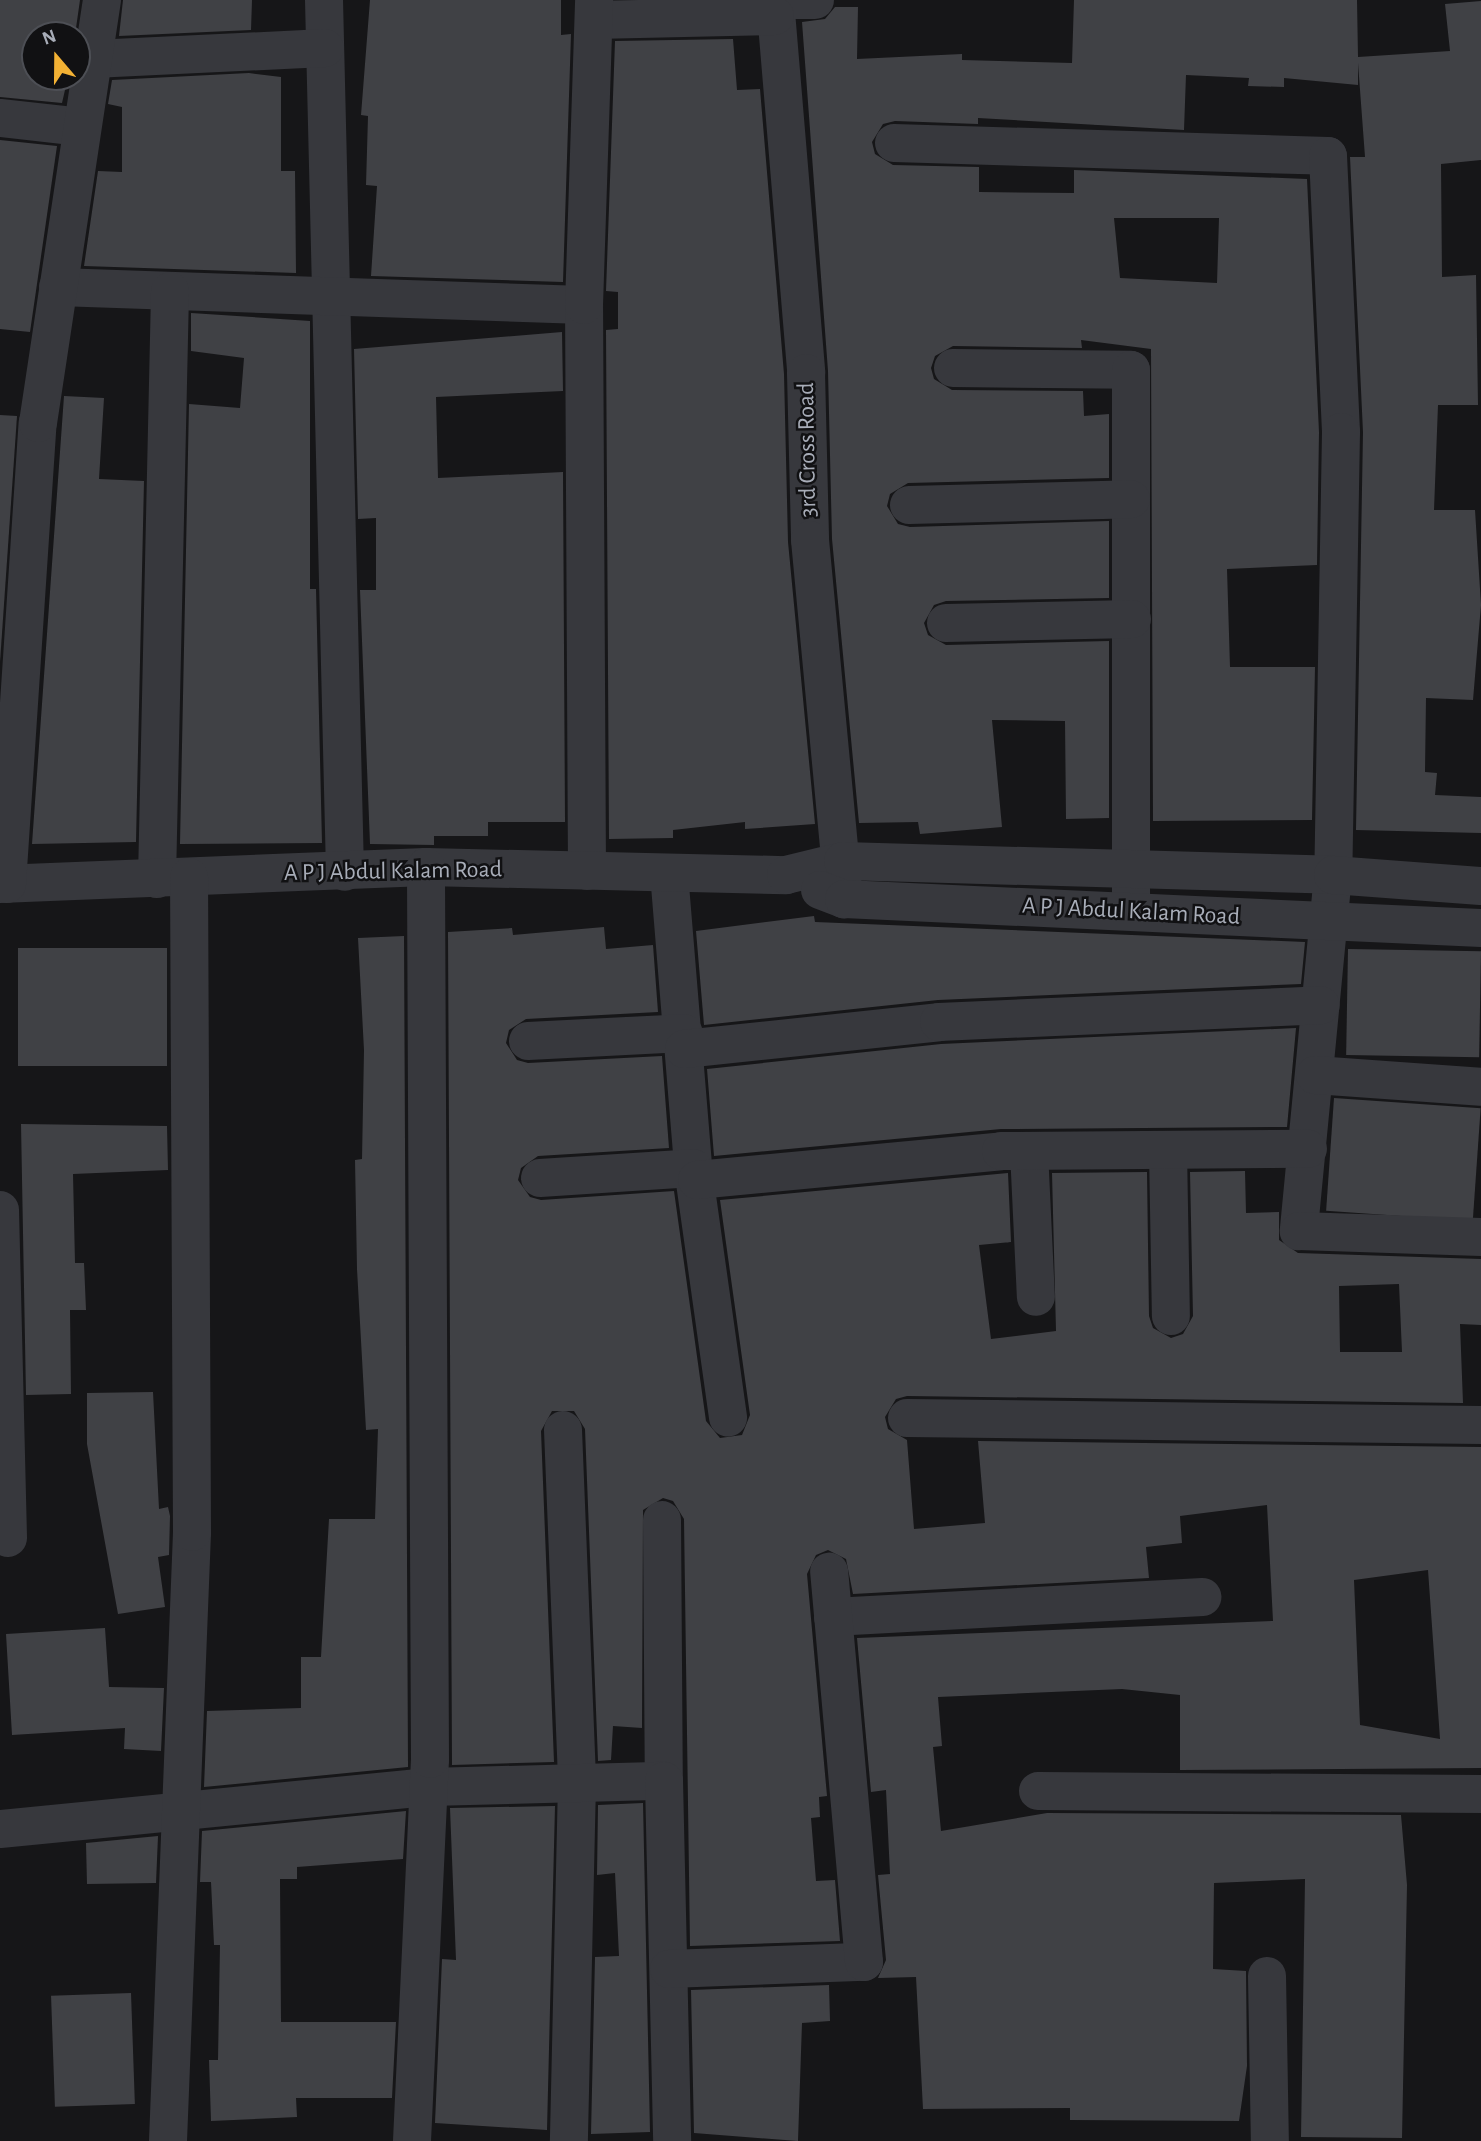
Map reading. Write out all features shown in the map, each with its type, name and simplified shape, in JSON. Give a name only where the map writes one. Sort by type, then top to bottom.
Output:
[{"type":"street","points":[[3,884],[38,423],[102,0]]},
{"type":"street","points":[[324,0],[345,872]]},
{"type":"street","points":[[587,871],[584,305],[594,10],[775,5],[815,0]]},
{"type":"street","name":"3rd Cross Road","points":[[775,5],[789,118],[810,540],[843,861],[844,899]]},
{"type":"street","points":[[93,59],[325,48]]},
{"type":"street","points":[[0,117],[82,127]]},
{"type":"street","points":[[894,143],[1328,156],[1341,432],[1333,875],[1299,1231],[1481,1237]]},
{"type":"street","points":[[58,287],[584,305]]},
{"type":"street","points":[[168,2141],[178,1814],[192,1532],[173,878],[170,291]]},
{"type":"street","points":[[953,368],[1131,370],[1135,870],[1131,911]]},
{"type":"street","points":[[909,505],[1132,499]]},
{"type":"street","points":[[946,623],[1132,619]]},
{"type":"street","name":"A P J Abdul Kalam Road","points":[[3,884],[426,867],[786,875],[843,861],[1333,875],[1481,886]]},
{"type":"street","points":[[412,2141],[429,1787],[426,867]]},
{"type":"street","points":[[669,873],[695,1174],[728,1418]]},
{"type":"street","name":"A P J Abdul Kalam Road","points":[[786,875],[844,899],[1481,928]]},
{"type":"street","points":[[528,1041],[684,1041],[939,1022],[1321,1005]]},
{"type":"street","points":[[1315,1076],[1481,1087]]},
{"type":"street","points":[[540,1178],[695,1174],[1029,1151],[1308,1149]]},
{"type":"street","points":[[1168,1150],[1171,1316]]},
{"type":"street","points":[[1029,1151],[1036,1297]]},
{"type":"street","points":[[0,1210],[8,1538]]},
{"type":"street","points":[[907,1418],[1481,1425]]},
{"type":"street","points":[[563,1430],[577,1783],[569,2141]]},
{"type":"street","points":[[662,1520],[671,2141]]},
{"type":"street","points":[[669,1969],[864,1962],[829,1572]]},
{"type":"street","points":[[833,1618],[1202,1597]]},
{"type":"street","points":[[0,1829],[178,1814],[429,1787],[664,1781]]},
{"type":"street","points":[[1038,1791],[1481,1794]]},
{"type":"street","points":[[1266,1976],[1270,2141]]},
{"type":"building","points":[[0,0],[80,0],[77,21],[21,21],[21,91],[65,91],[62,103],[0,97]]},
{"type":"building","points":[[123,0],[252,0],[251,30],[119,36]]},
{"type":"building","points":[[370,0],[561,0],[561,35],[571,34],[563,282],[371,276],[377,186],[366,185],[368,116],[361,115]]},
{"type":"building","points":[[1074,0],[1357,0],[1358,57],[1450,51],[1445,4],[1481,1],[1481,160],[1441,164],[1442,277],[1476,275],[1478,405],[1438,405],[1434,510],[1475,510],[1481,605],[1473,700],[1426,698],[1425,772],[1437,773],[1435,795],[1481,797],[1481,833],[1356,830],[1363,432],[1350,157],[1365,157],[1358,63],[1358,85],[1284,78],[1284,87],[1248,86],[1249,78],[1186,75],[1184,130],[978,118],[978,124],[895,121],[883,124],[872,142],[875,154],[893,165],[979,167],[979,192],[1074,193],[1074,170],[1307,179],[1319,432],[1317,565],[1227,569],[1230,667],[1315,667],[1312,820],[1153,821],[1151,349],[1081,340],[1082,348],[953,346],[935,356],[931,368],[934,379],[952,390],[1083,391],[1084,416],[1109,414],[1109,478],[908,483],[890,494],[887,506],[898,524],[910,527],[1109,521],[1109,598],[946,601],[934,605],[924,623],[928,635],[946,645],[1109,641],[1109,818],[1066,819],[1065,721],[992,720],[1002,827],[920,834],[918,822],[859,823],[832,539],[828,371],[802,22],[825,19],[835,7],[858,7],[857,59],[962,54],[962,60],[1072,63]],"holes":[[[1114,218],[1219,218],[1217,283],[1120,278]]]},
{"type":"building","points":[[733,39],[737,90],[760,89],[784,374],[788,542],[815,824],[745,829],[745,822],[673,830],[673,838],[609,839],[606,330],[618,329],[618,292],[606,291],[615,41]]},
{"type":"building","points":[[249,73],[281,77],[281,171],[295,171],[296,273],[84,266],[98,171],[122,172],[122,107],[108,104],[112,80]]},
{"type":"building","points":[[0,140],[57,146],[30,332],[0,329]]},
{"type":"building","points":[[191,313],[310,321],[310,589],[316,589],[322,843],[180,844],[189,404],[240,408],[244,358],[191,351]]},
{"type":"building","points":[[562,332],[563,391],[436,397],[438,478],[563,472],[565,822],[488,822],[488,836],[434,836],[434,845],[370,844],[360,590],[376,590],[376,518],[358,519],[354,349]]},
{"type":"building","points":[[64,396],[104,398],[99,479],[144,481],[136,842],[32,844]]},
{"type":"building","points":[[0,415],[17,416],[0,662]]},
{"type":"building","points":[[814,916],[815,922],[1305,942],[1301,984],[938,1000],[704,1025],[696,931]]},
{"type":"building","points":[[604,927],[606,949],[653,945],[658,1012],[526,1019],[509,1030],[506,1043],[517,1060],[528,1063],[662,1056],[669,1148],[538,1156],[521,1168],[518,1180],[530,1197],[541,1200],[674,1191],[706,1421],[720,1438],[742,1435],[750,1415],[720,1200],[1008,1173],[1011,1242],[979,1245],[991,1339],[1056,1331],[1052,1173],[1147,1172],[1149,1316],[1153,1328],[1171,1338],[1183,1334],[1193,1316],[1190,1172],[1245,1171],[1246,1213],[1279,1212],[1279,1240],[1298,1253],[1481,1259],[1481,1325],[1460,1324],[1463,1403],[907,1396],[896,1399],[885,1417],[888,1429],[907,1440],[914,1529],[985,1523],[978,1441],[1481,1447],[1481,1768],[1180,1770],[1180,1695],[1122,1689],[938,1697],[942,1746],[933,1747],[941,1831],[1047,1813],[1401,1815],[1407,1885],[1402,2138],[1301,2137],[1305,1879],[1214,1883],[1213,1969],[1246,1971],[1247,2066],[1239,2121],[1070,2120],[1070,2108],[923,2109],[916,1977],[878,1978],[886,1960],[878,1875],[890,1874],[886,1790],[871,1792],[857,1638],[1273,1621],[1267,1505],[1180,1516],[1182,1543],[1146,1547],[1149,1578],[853,1594],[846,1559],[828,1550],[816,1555],[807,1574],[827,1796],[819,1797],[820,1817],[811,1818],[816,1881],[835,1880],[840,1941],[690,1946],[684,1519],[673,1501],[663,1498],[643,1510],[642,1728],[613,1726],[611,1760],[598,1761],[585,1429],[574,1411],[552,1411],[541,1431],[554,1762],[452,1765],[448,932],[512,928],[513,935]],"holes":[[[1399,1284],[1402,1352],[1340,1352],[1339,1286]],[[1428,1570],[1440,1739],[1360,1725],[1354,1580]]]},
{"type":"building","points":[[404,936],[408,1767],[204,1787],[207,1711],[301,1708],[301,1657],[321,1657],[329,1519],[375,1519],[378,1429],[366,1430],[357,1269],[355,1160],[362,1159],[364,1050],[358,938]]},
{"type":"building","points":[[18,948],[167,948],[167,1066],[18,1066]]},
{"type":"building","points":[[1348,949],[1481,951],[1479,1057],[1346,1055]]},
{"type":"building","points":[[1296,1028],[1287,1127],[1001,1129],[714,1156],[707,1069],[941,1044]]},
{"type":"building","points":[[1334,1098],[1481,1108],[1473,1221],[1326,1211]]},
{"type":"building","points":[[21,1124],[167,1126],[168,1170],[73,1174],[75,1263],[84,1263],[86,1310],[70,1310],[71,1394],[26,1395]]},
{"type":"building","points":[[153,1392],[159,1509],[168,1507],[170,1516],[169,1555],[158,1557],[165,1607],[118,1614],[87,1444],[87,1393]]},
{"type":"building","points":[[105,1628],[109,1687],[164,1688],[161,1751],[124,1749],[125,1728],[12,1735],[6,1634]]},
{"type":"building","points":[[643,1803],[650,2132],[591,2134],[595,1957],[619,1956],[615,1873],[597,1875],[598,1805]]},
{"type":"building","points":[[555,1806],[547,2130],[435,2123],[442,1959],[456,1960],[450,1808]]},
{"type":"building","points":[[406,1811],[403,1859],[297,1867],[297,1879],[280,1879],[281,2022],[396,2022],[392,2098],[296,2098],[297,2117],[211,2121],[209,2060],[218,2060],[220,1945],[214,1945],[211,1882],[200,1882],[202,1831]]},
{"type":"building","points":[[158,1836],[156,1883],[87,1884],[86,1843]]},
{"type":"building","points":[[829,1985],[830,2021],[802,2023],[798,2141],[694,2133],[691,1990]]},
{"type":"building","points":[[131,1993],[135,2104],[55,2107],[51,1996]]}]
